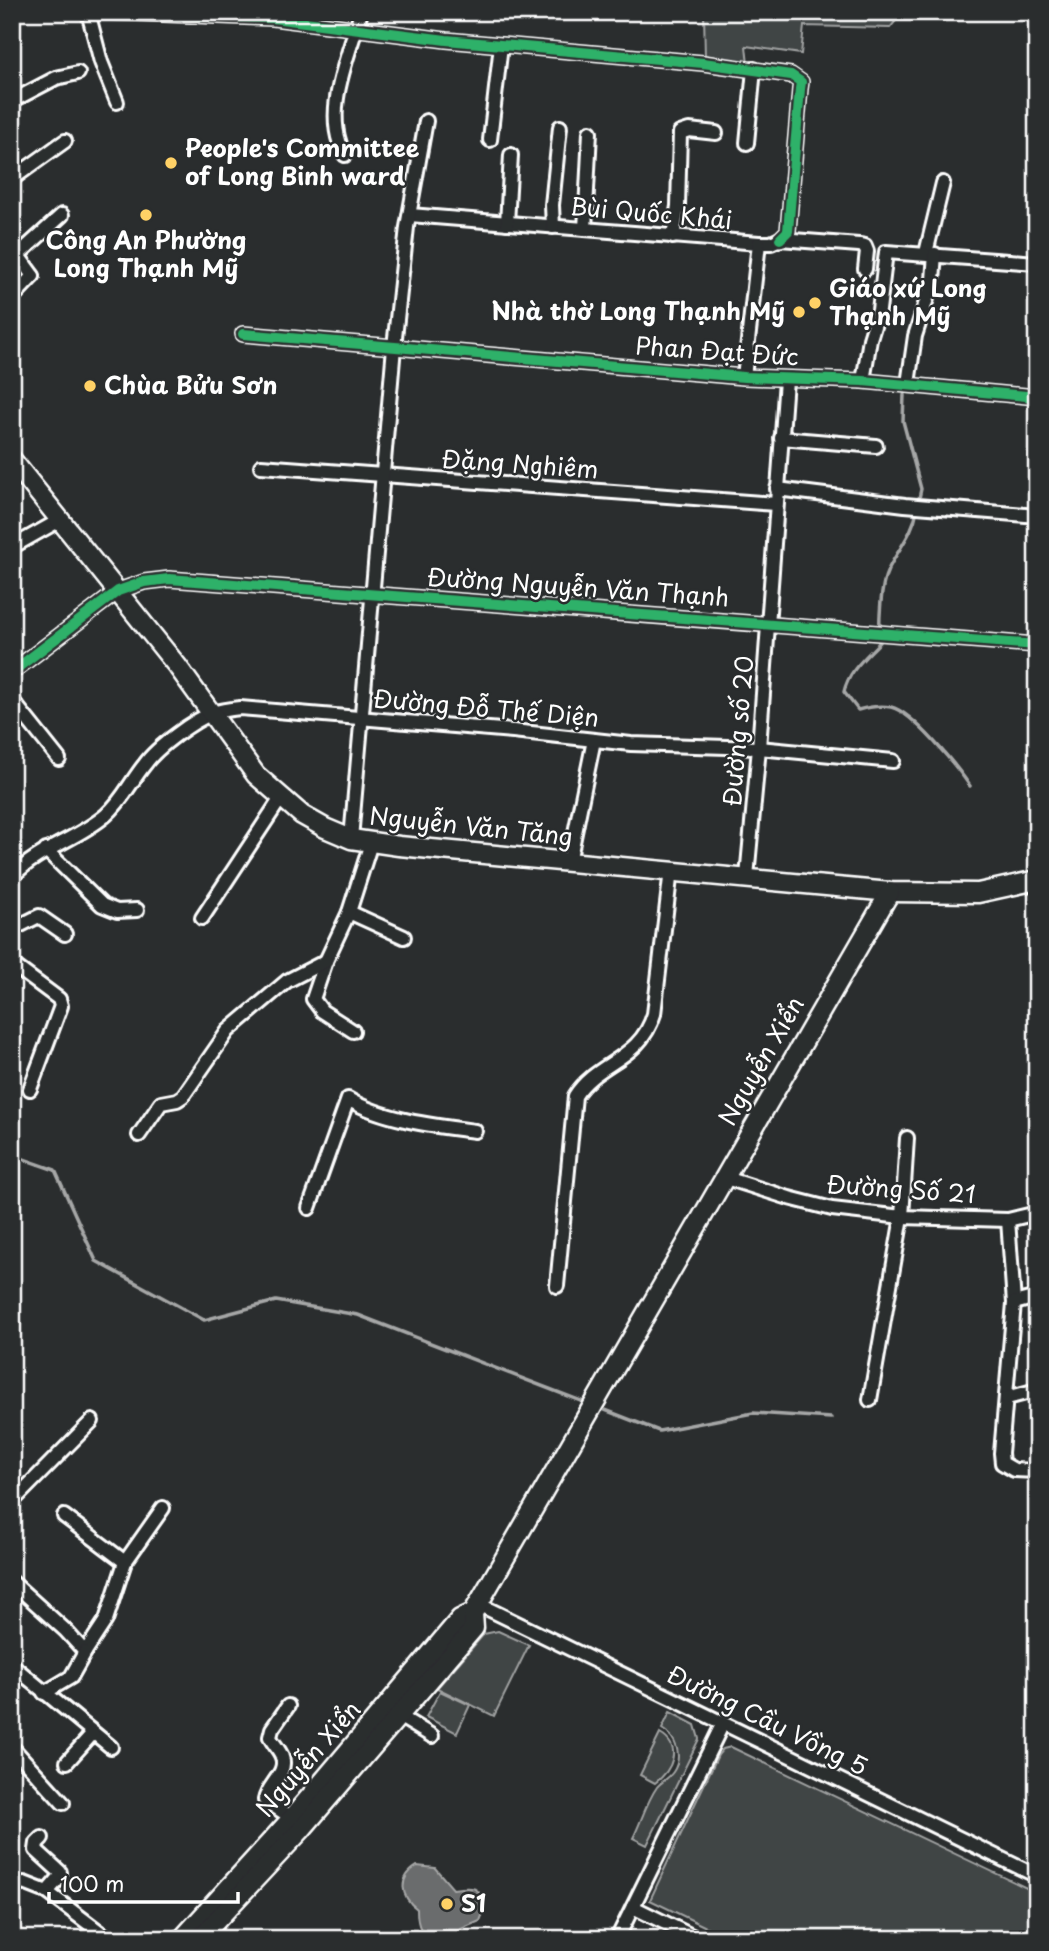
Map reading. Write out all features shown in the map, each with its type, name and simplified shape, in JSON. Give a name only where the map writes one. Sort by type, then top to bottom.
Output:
[{"type":"main road","name":"Nguyễn Văn Tăng","points":[[12,460],[178,667],[256,775],[302,815],[351,839],[371,843],[890,892]]},
{"type":"main road","points":[[890,892],[978,893],[1037,880]]},
{"type":"main road","name":"Nguyễn Xiển","points":[[200,1939],[301,1830],[474,1628],[476,1609],[606,1386],[723,1177],[890,892]]},
{"type":"main road","name":"Nguyễn Xiển","points":[[182,1939],[292,1818],[460,1619],[476,1609]]},
{"type":"street","points":[[88,12],[117,102]]},
{"type":"street","points":[[110,12],[273,18],[791,75],[801,82],[788,231],[780,239]]},
{"type":"street","points":[[345,155],[335,131],[336,101],[361,12]]},
{"type":"street","points":[[490,140],[501,45]]},
{"type":"street","points":[[747,142],[754,69]]},
{"type":"street","points":[[12,101],[56,78],[78,73]]},
{"type":"street","points":[[351,839],[394,347],[410,215],[426,121]]},
{"type":"street","points":[[553,227],[552,205],[560,127]]},
{"type":"street","points":[[673,237],[678,206],[680,133],[689,130],[716,133]]},
{"type":"street","points":[[585,229],[590,132]]},
{"type":"street","points":[[12,179],[65,141]]},
{"type":"street","points":[[507,223],[511,155]]},
{"type":"street","points":[[909,384],[915,335],[933,280],[930,253],[943,183]]},
{"type":"street","points":[[33,276],[15,251],[62,215]]},
{"type":"street","name":"Bùi Quốc Khái","points":[[410,215],[758,243],[771,243],[780,239],[865,246],[865,269]]},
{"type":"street","points":[[744,377],[758,243]]},
{"type":"street","points":[[863,381],[870,339],[879,310],[886,252],[1037,262]]},
{"type":"street","points":[[12,285],[33,276]]},
{"type":"street","points":[[12,298],[33,276]]},
{"type":"street","name":"Phan Đạt Đức","points":[[243,334],[744,377],[909,384],[1037,397]]},
{"type":"street","name":"Đường số 20","points":[[747,877],[760,748],[786,380]]},
{"type":"street","points":[[781,439],[876,446]]},
{"type":"street","name":"Đặng Nghiêm","points":[[261,466],[776,504]]},
{"type":"street","points":[[777,489],[905,505],[1037,516]]},
{"type":"street","points":[[12,547],[60,520]]},
{"type":"street","name":"Đường Nguyễn Văn Thạnh","points":[[118,591],[144,582],[169,579],[1037,645]]},
{"type":"street","points":[[12,672],[118,591]]},
{"type":"street","points":[[12,699],[59,759]]},
{"type":"street","name":"Đường Đỗ Thế Diện","points":[[210,714],[240,708],[631,744],[760,748],[893,761]]},
{"type":"street","points":[[12,877],[46,850],[88,828],[107,814],[127,793],[152,755],[210,714]]},
{"type":"street","points":[[569,862],[594,740]]},
{"type":"street","points":[[202,918],[281,798]]},
{"type":"street","points":[[353,1031],[322,1011],[313,999],[326,961],[349,912],[371,843]]},
{"type":"street","points":[[46,850],[102,905],[117,911],[137,910]]},
{"type":"street","points":[[556,1286],[575,1096],[582,1084],[623,1058],[650,1028],[654,1014],[671,870]]},
{"type":"street","points":[[349,912],[404,937]]},
{"type":"street","points":[[12,918],[22,925],[39,916],[65,934]]},
{"type":"street","points":[[139,1135],[161,1103],[183,1096],[228,1031],[287,981],[326,961]]},
{"type":"street","points":[[12,964],[59,999],[61,1006],[30,1089]]},
{"type":"street","points":[[309,1208],[348,1099],[365,1110],[442,1127],[475,1131]]},
{"type":"street","points":[[870,1400],[902,1217],[907,1138]]},
{"type":"street","name":"Đường Số 21","points":[[723,1177],[832,1209],[902,1217],[1008,1220],[1037,1213]]},
{"type":"street","points":[[1008,1220],[1014,1303],[1002,1463],[1014,1470],[1037,1471]]},
{"type":"street","points":[[1014,1303],[1037,1297]]},
{"type":"street","points":[[1007,1398],[1037,1390]]},
{"type":"street","points":[[12,1502],[92,1421]]},
{"type":"street","points":[[44,1693],[71,1676],[106,1620],[125,1562],[163,1508]]},
{"type":"street","points":[[64,1516],[125,1562]]},
{"type":"street","points":[[12,1582],[85,1652]]},
{"type":"street","name":"Đường Cầu Vồng 5","points":[[476,1609],[723,1723],[1037,1876]]},
{"type":"street","points":[[12,1665],[111,1747]]},
{"type":"street","points":[[288,1706],[272,1729],[270,1737],[282,1755],[284,1766],[266,1793],[265,1800],[292,1818]]},
{"type":"street","points":[[399,1716],[432,1736]]},
{"type":"street","points":[[618,1939],[723,1723]]},
{"type":"street","points":[[67,1762],[93,1732]]},
{"type":"street","points":[[12,1747],[63,1802]]},
{"type":"street","points":[[41,1838],[36,1850],[60,1872],[60,1877],[47,1892]]},
{"type":"street","points":[[12,1887],[24,1883],[47,1892],[109,1939]]},
{"type":"street","points":[[633,1907],[698,1939]]},
{"type":"shaded area","points":[[704,12],[899,12],[899,17],[890,28],[804,26],[801,54],[746,46],[748,64],[705,57]]},
{"type":"shaded area","points":[[498,1631],[529,1645],[494,1716],[437,1688],[484,1634]]},
{"type":"shaded area","points":[[440,1691],[470,1705],[457,1733],[426,1717]]},
{"type":"shaded area","points":[[670,1712],[695,1725],[699,1739],[647,1845],[633,1838],[653,1793],[673,1772],[678,1760],[675,1743],[662,1729]]},
{"type":"shaded area","points":[[660,1734],[667,1739],[673,1752],[666,1772],[655,1783],[640,1775]]},
{"type":"shaded area","points":[[731,1747],[1037,1893],[1037,1939],[731,1939],[650,1900],[718,1755],[723,1749]]},
{"type":"shaded area","name":"S1","points":[[417,1866],[435,1868],[453,1889],[465,1887],[478,1891],[485,1908],[480,1921],[461,1929],[453,1939],[426,1935],[419,1926],[417,1909],[407,1898],[404,1887],[407,1876]]},
{"type":"waterway","points":[[904,395],[903,421],[921,489],[918,503]]},
{"type":"waterway","points":[[917,510],[909,534],[885,577],[880,642],[854,671],[844,692],[858,710],[891,707],[911,719],[945,754],[970,786]]},
{"type":"waterway","points":[[12,1155],[55,1170],[96,1261],[204,1320],[276,1301],[358,1315],[586,1403]]},
{"type":"waterway","points":[[600,1408],[659,1431],[753,1413],[831,1418]]},
{"type":"cycle path","points":[[110,12],[273,18],[446,40],[703,63],[791,75],[801,82],[788,231],[780,239]]},
{"type":"cycle path","points":[[243,334],[744,377],[863,381],[1037,397]]},
{"type":"cycle path","points":[[12,672],[118,591],[144,582],[169,579],[1037,645]]},
{"type":"place","name":"People's Committee of Long Binh ward","points":[[171,163]]},
{"type":"place","name":"Công An Phường Long Thạnh Mỹ","points":[[146,215]]},
{"type":"place","name":"Giáo xứ Long Thạnh Mỹ","points":[[815,303]]},
{"type":"place","name":"Nhà thờ Long Thạnh Mỹ","points":[[799,312]]},
{"type":"place","name":"Chùa Bửu Sơn","points":[[90,386]]},
{"type":"place","name":"S1","points":[[447,1904]]}]
